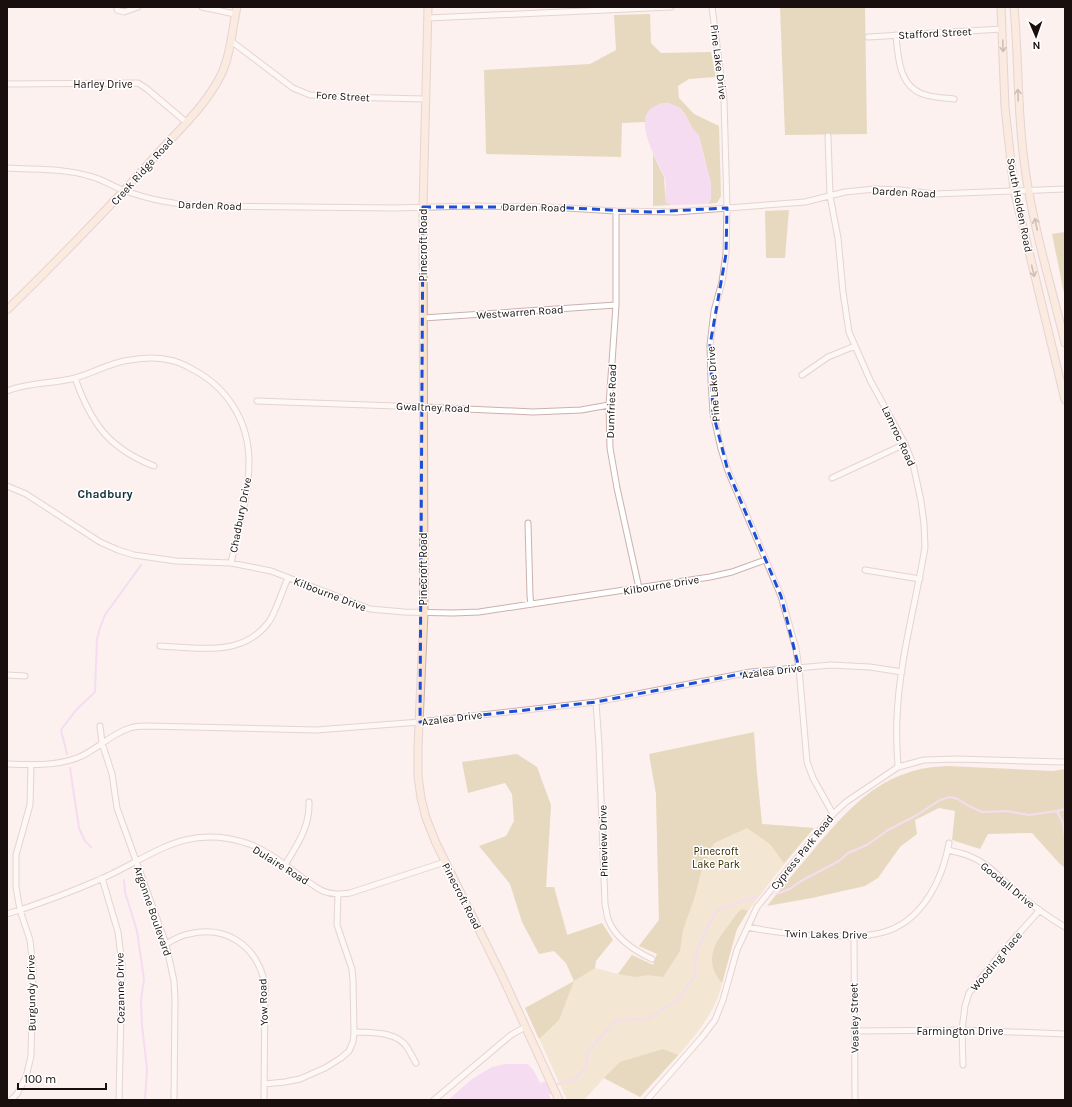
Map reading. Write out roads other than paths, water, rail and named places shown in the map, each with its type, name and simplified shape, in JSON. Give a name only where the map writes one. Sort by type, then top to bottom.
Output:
[{"type":"main road","name":"Pinecroft Road","points":[[428,7],[423,207],[424,613],[418,746],[418,768],[421,798],[426,818],[445,862],[503,978],[558,1098]]},
{"type":"main road","name":"South Holden Road","points":[[1001,7],[1005,107],[1014,190],[1065,400]]},
{"type":"main road","name":"South Holden Road","points":[[1014,7],[1020,125],[1028,191],[1065,343]]},
{"type":"main road","name":"Creek Ridge Road","points":[[7,310],[124,191],[197,111],[210,94],[221,74],[231,41],[236,11]]},
{"type":"street","points":[[116,7],[117,10],[124,12],[138,7]]},
{"type":"street","points":[[202,7],[236,11]]},
{"type":"street","points":[[428,18],[671,7]]},
{"type":"street","name":"Pine Lake Drive","points":[[712,7],[724,100],[727,208],[726,254],[722,282],[714,311],[710,346],[713,413],[721,450],[728,471],[781,596],[789,622],[799,668],[807,762],[813,778],[833,814]]},
{"type":"street","name":"Stafford Street","points":[[868,37],[1002,29]]},
{"type":"street","points":[[896,35],[898,65],[912,89],[925,95],[954,99]]},
{"type":"street","name":"Fore Street","points":[[231,41],[293,88],[310,95],[425,99]]},
{"type":"street","name":"Harley Drive","points":[[7,84],[138,83],[186,122]]},
{"type":"street","name":"Lamroc Road","points":[[828,136],[830,196],[838,238],[846,316],[855,346],[870,380],[905,444],[913,464],[918,482],[924,524],[924,547],[920,578],[902,672],[896,718],[898,767]]},
{"type":"street","name":"Darden Road","points":[[7,168],[70,172],[88,175],[104,180],[124,191],[151,199],[180,205],[394,208],[550,207],[616,212],[676,212],[805,202],[845,192],[875,189],[935,194],[1065,189]]},
{"type":"street","name":"Dumfries Road","points":[[616,212],[616,305],[609,406],[610,448],[617,488],[639,588]]},
{"type":"street","name":"Westwarren Road","points":[[423,318],[616,305]]},
{"type":"street","points":[[802,375],[828,357],[855,346]]},
{"type":"street","name":"Chadbury Drive","points":[[7,391],[24,386],[75,378],[129,360],[150,358],[170,360],[187,366],[204,375],[220,388],[237,411],[246,437],[249,460],[248,485],[231,563]]},
{"type":"street","points":[[75,378],[83,400],[92,418],[105,434],[122,449],[140,460],[154,466]]},
{"type":"street","name":"Gwaltney Road","points":[[257,400],[424,406],[534,412],[581,410],[609,406]]},
{"type":"street","points":[[832,478],[905,444]]},
{"type":"street","name":"Kilbourne Drive","points":[[7,486],[26,494],[95,538],[118,550],[134,555],[176,562],[231,563],[272,571],[370,609],[424,613],[479,612],[723,575],[765,560]]},
{"type":"street","points":[[528,523],[531,604]]},
{"type":"street","points":[[865,570],[920,578]]},
{"type":"street","points":[[160,646],[212,649],[235,646],[255,636],[269,622],[288,578]]},
{"type":"street","name":"Azalea Drive","points":[[7,764],[31,764],[66,761],[78,757],[113,736],[130,728],[148,726],[316,730],[420,722],[596,702],[751,672],[831,665],[870,667],[902,672]]},
{"type":"street","points":[[7,675],[25,676]]},
{"type":"street","name":"Pineview Drive","points":[[596,702],[605,904],[608,919],[615,931],[634,949],[652,959]]},
{"type":"street","name":"Argonne Boulevard","points":[[100,726],[102,743],[112,774],[117,808],[166,944],[174,981],[174,1100]]},
{"type":"street","name":"Cypress Park Road","points":[[647,1100],[715,1020],[723,1000],[737,950],[757,907],[833,814],[846,802],[898,767],[924,760],[957,759],[1065,762]]},
{"type":"street","name":"Burgundy Drive","points":[[11,1100],[18,1094],[26,1077],[31,1056],[33,969],[30,940],[20,910],[16,887],[16,855],[30,805],[31,764]]},
{"type":"street","points":[[285,865],[303,835],[308,816],[309,802]]},
{"type":"street","name":"Dulaire Road","points":[[7,914],[102,878],[170,844],[186,839],[205,836],[244,842],[259,849],[285,865],[323,891],[338,894],[350,893],[445,862]]},
{"type":"street","name":"Twin Lakes Drive","points":[[748,927],[772,933],[792,935],[854,937],[890,930],[905,922],[918,912],[929,897],[942,868],[949,843]]},
{"type":"street","name":"Goodall Drive","points":[[948,850],[968,856],[983,863],[999,874],[1012,888],[1040,910],[1065,927]]},
{"type":"street","name":"Cezanne Drive","points":[[102,878],[118,932],[122,965],[119,1100]]},
{"type":"street","points":[[264,1084],[300,1079],[325,1068],[341,1058],[348,1051],[354,1032],[353,981],[352,969],[337,925],[338,894]]},
{"type":"street","name":"Wooding Place","points":[[963,1065],[962,1030],[965,1006],[969,993],[1008,944],[1040,910]]},
{"type":"street","name":"Yow Road","points":[[166,944],[188,934],[208,931],[225,934],[245,946],[254,956],[262,970],[265,984],[264,1100]]},
{"type":"street","name":"Veasley Street","points":[[854,937],[855,1100]]},
{"type":"street","points":[[434,1100],[511,1035],[525,1027]]},
{"type":"street","name":"Farmington Drive","points":[[854,1031],[962,1030],[1065,1034]]},
{"type":"street","points":[[354,1032],[384,1034],[396,1037],[406,1045],[416,1063]]},
{"type":"waterway","points":[[67,754],[61,730],[76,710],[95,692],[97,639],[105,615],[141,565]]},
{"type":"waterway","points":[[70,768],[79,828],[85,841],[91,847]]},
{"type":"waterway","points":[[776,894],[790,889],[801,881],[839,861],[848,853],[867,845],[888,830],[917,815],[940,800],[950,797],[958,799],[982,812],[1007,811],[1029,815],[1065,809]]},
{"type":"waterway","points":[[1057,811],[1063,823],[1065,838]]},
{"type":"waterway","points":[[124,880],[125,892],[137,931],[144,979],[141,1000],[147,1069],[145,1100]]},
{"type":"waterway","points":[[555,1085],[575,1079],[587,1066],[587,1052],[616,1020],[647,1019],[678,1000],[694,977],[697,950],[714,914],[722,908],[757,896]]},
{"type":"district","name":"Chadbury","points":[[105,494]]},
{"type":"park label","name":"Pinecroft Lake Park","points":[[716,857]]}]
